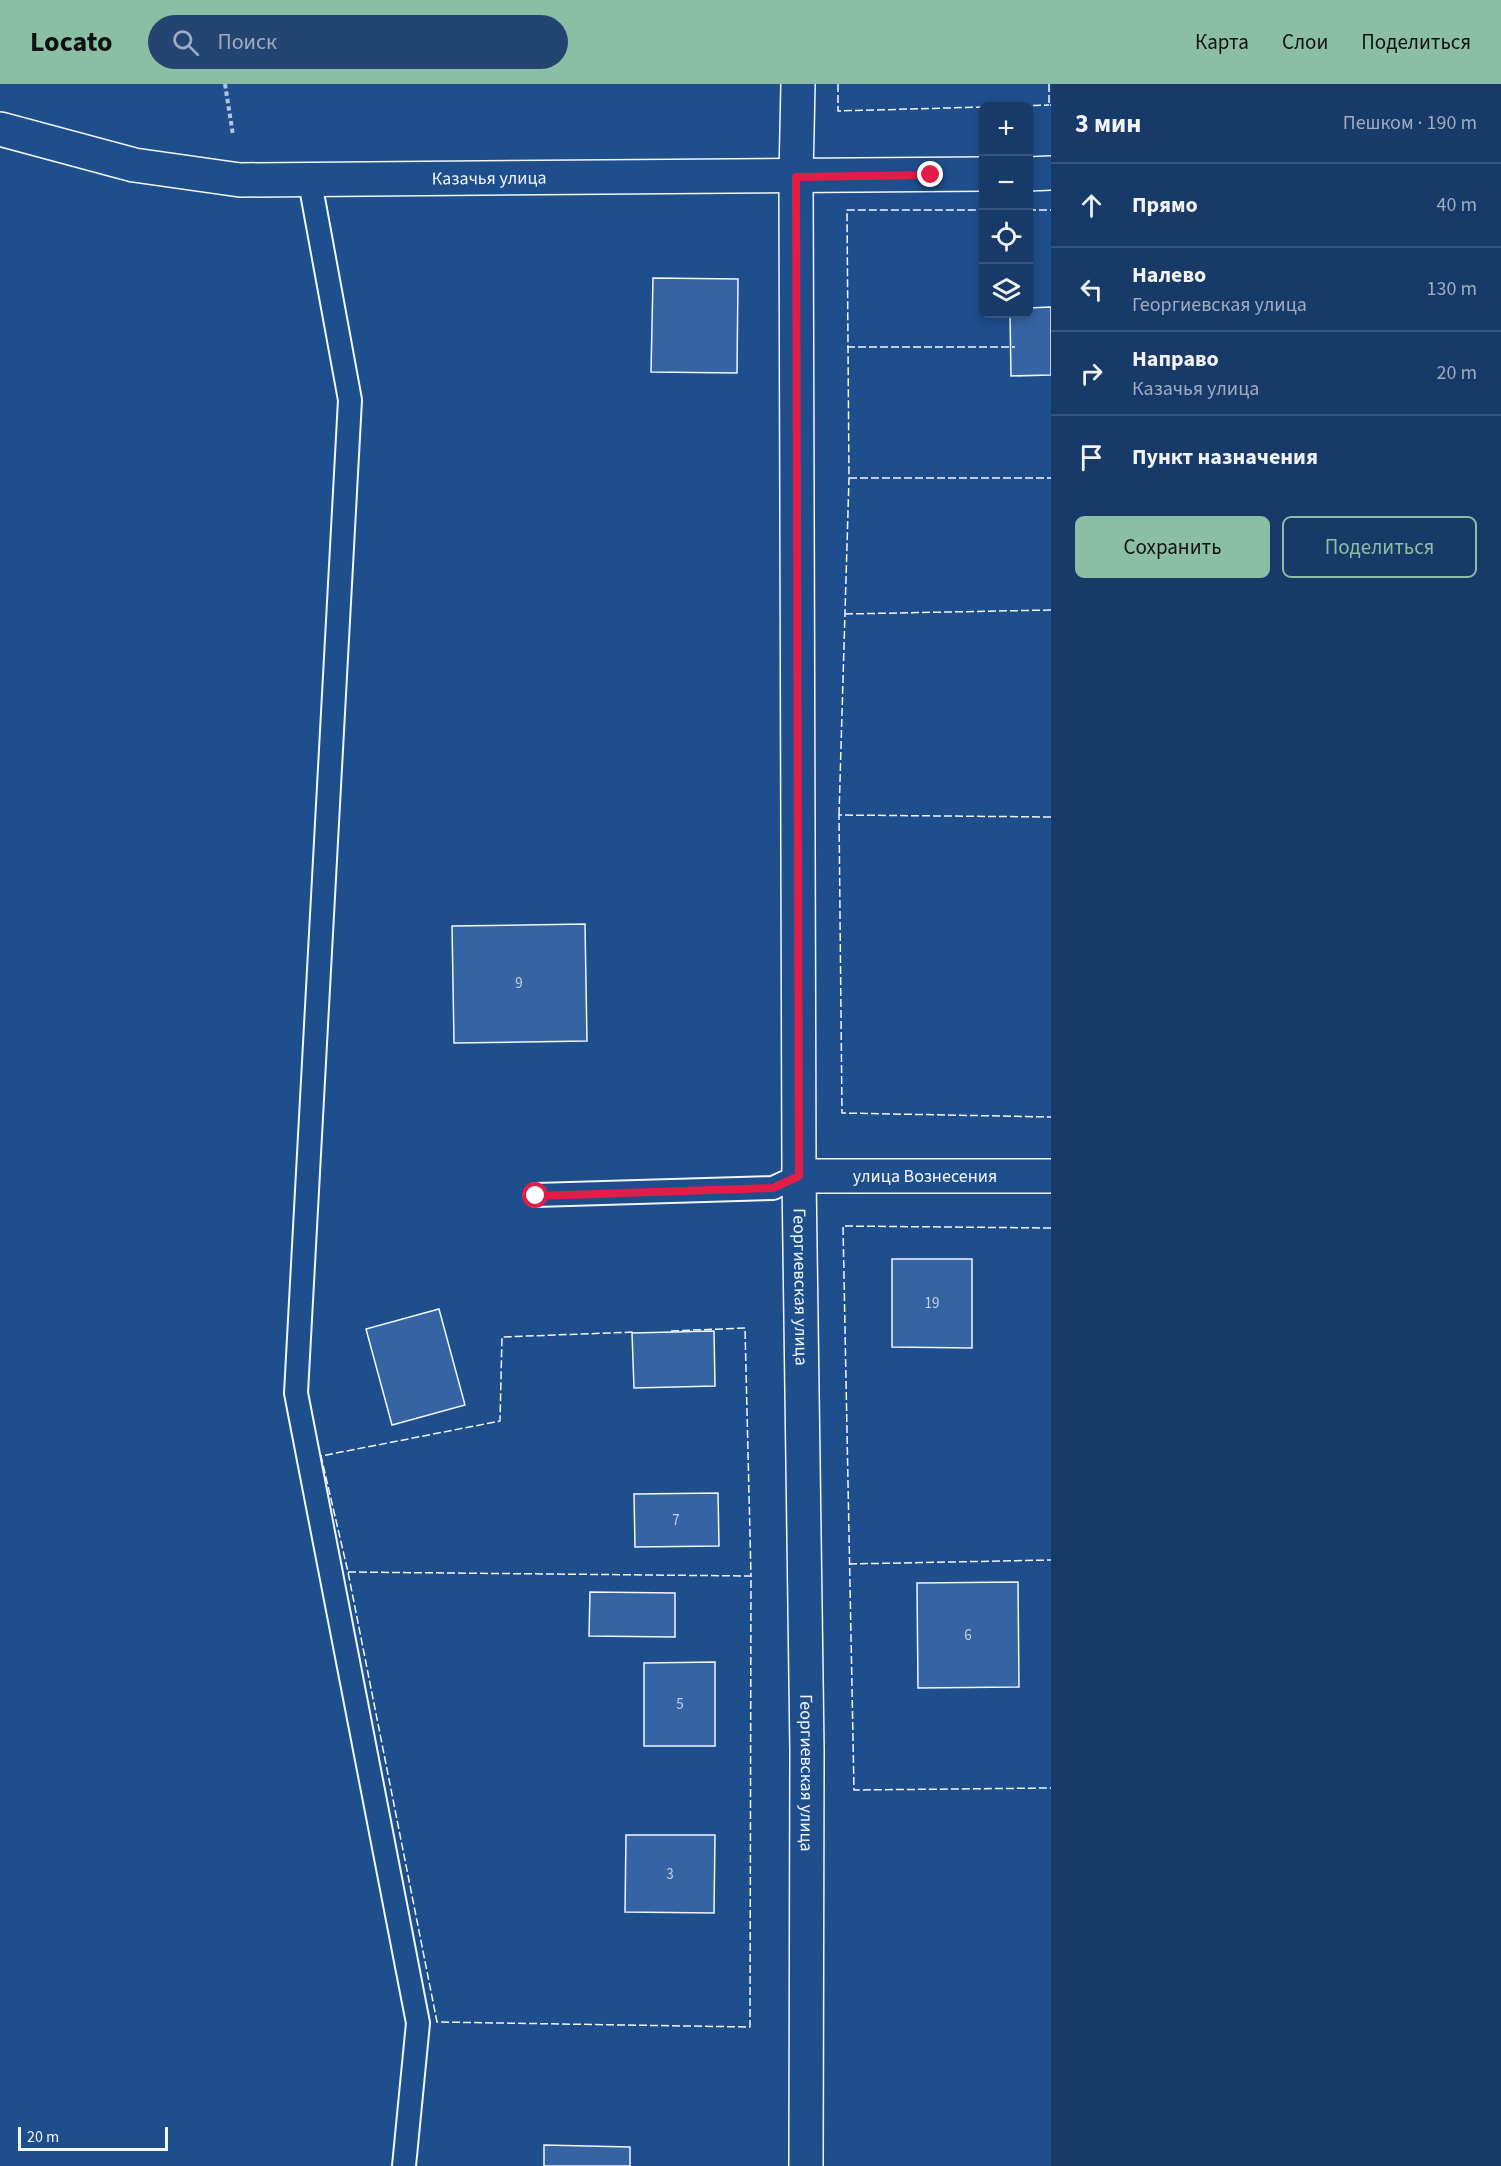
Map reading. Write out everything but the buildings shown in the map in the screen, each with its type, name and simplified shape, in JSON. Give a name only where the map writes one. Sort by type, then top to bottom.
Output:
[{"type":"street","name":"Георгиевская улица","points":[[798,84],[796,177],[799,1176],[807,1750],[806,2166]]},
{"type":"street","name":"Казачья улица","points":[[0,129],[134,165],[240,180],[310,182],[979,174]]},
{"type":"street","points":[[1033,174],[1051,173]]},
{"type":"street","name":"улица Вознесения","points":[[799,1176],[1051,1176]]},
{"type":"lane","points":[[310,182],[350,400],[296,1393],[418,2023],[404,2166]]},
{"type":"lane","points":[[536,1196],[773,1188],[799,1176]]},
{"type":"fence","points":[[838,84],[838,111],[979,107]]},
{"type":"fence","points":[[1049,84],[1049,105],[1051,105]]},
{"type":"fence","points":[[1033,105],[1049,105]]},
{"type":"fence","points":[[839,815],[849,478],[847,210],[979,210]]},
{"type":"fence","points":[[1033,210],[1051,210]]},
{"type":"fence","points":[[847,347],[1015,347]]},
{"type":"fence","points":[[849,478],[1051,478]]},
{"type":"fence","points":[[845,614],[1051,610]]},
{"type":"fence","points":[[1051,817],[839,815],[842,1113],[1051,1117]]},
{"type":"fence","points":[[1051,1228],[843,1226],[854,1790],[1051,1788]]},
{"type":"fence","points":[[671,1331],[745,1328],[751,1576]]},
{"type":"fence","points":[[348,1572],[751,1576],[750,2027],[437,2022],[348,1572],[321,1456],[500,1421],[502,1337],[635,1332]]},
{"type":"fence","points":[[849,1564],[1051,1560]]},
{"type":"route","points":[[536,1196],[773,1188],[799,1176],[796,177],[931,175]]}]
